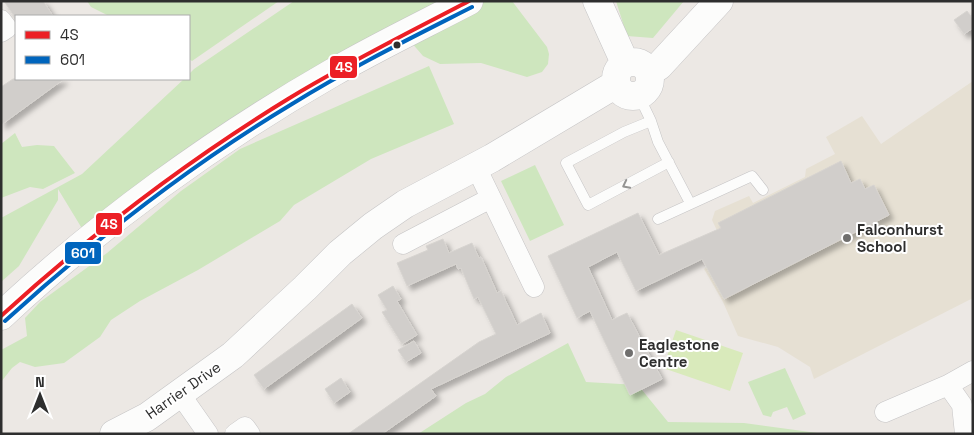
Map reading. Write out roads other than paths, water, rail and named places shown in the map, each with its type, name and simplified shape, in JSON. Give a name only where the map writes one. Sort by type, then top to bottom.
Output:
[{"type":"street","points":[[1,316],[102,228],[258,118],[332,73],[469,1]]},
{"type":"street","name":"Harrier Drive","points":[[114,434],[147,417],[233,354],[305,288],[340,252],[373,226],[405,204],[476,167],[658,66],[719,1]]},
{"type":"street","points":[[601,4],[632,79]]},
{"type":"street","points":[[1,20],[7,28],[1,32]]},
{"type":"street","points":[[476,167],[534,287]]},
{"type":"street","points":[[403,244],[491,198]]},
{"type":"street","points":[[885,412],[948,385],[973,371]]},
{"type":"street","points":[[948,385],[962,405],[966,434]]},
{"type":"street","points":[[180,394],[208,434]]},
{"type":"street","points":[[235,434],[245,427],[250,434]]},
{"type":"lane","points":[[632,79],[651,121],[658,142],[690,203]]},
{"type":"lane","points":[[651,121],[624,132],[566,163],[588,205],[669,162]]},
{"type":"lane","points":[[658,219],[752,176],[763,190]]},
{"type":"place","name":"Falconhurst School","points":[[847,238]]},
{"type":"place","name":"Eaglestone Centre","points":[[629,353]]}]
